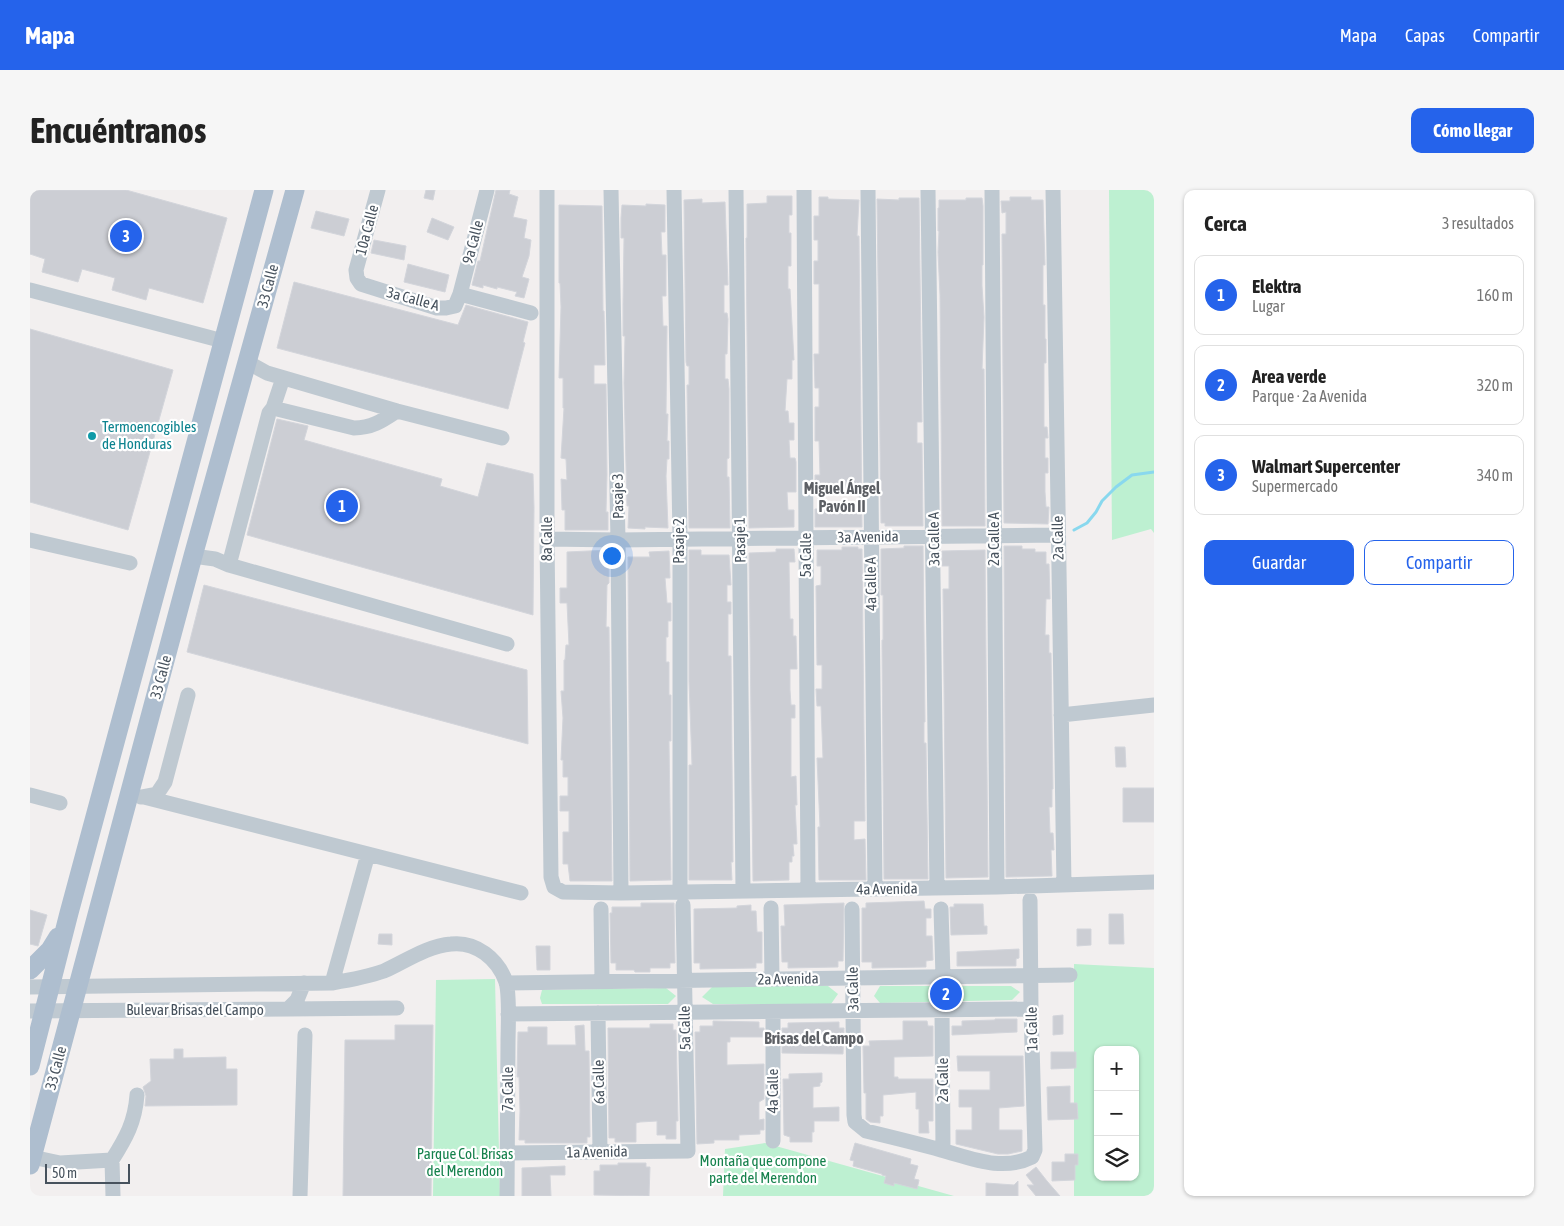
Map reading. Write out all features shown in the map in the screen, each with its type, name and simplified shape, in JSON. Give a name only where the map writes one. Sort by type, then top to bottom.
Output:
[{"type":"main road","name":"33 Calle","points":[[30,1066],[37,1010],[50,987],[264,190]]},
{"type":"main road","name":"33 Calle","points":[[31,1161],[78,986],[136,797],[193,556],[295,190]]},
{"type":"main road","points":[[30,970],[50,950],[61,932],[69,913]]},
{"type":"street","name":"10a Calle","points":[[356,270],[378,190]]},
{"type":"street","name":"9a Calle","points":[[460,294],[487,190]]},
{"type":"street","name":"8a Calle","points":[[547,190],[547,539],[551,877],[554,887]]},
{"type":"street","name":"Pasaje 3","points":[[612,190],[618,540],[620,893]]},
{"type":"street","name":"Pasaje 2","points":[[674,190],[680,540],[681,898]]},
{"type":"street","name":"Pasaje 1","points":[[736,190],[743,891]]},
{"type":"street","name":"5a Calle","points":[[804,190],[808,890]]},
{"type":"street","name":"4a Calle A","points":[[868,190],[875,889]]},
{"type":"street","name":"3a Calle A","points":[[928,190],[934,536],[937,888]]},
{"type":"street","name":"2a Calle A","points":[[992,190],[997,887]]},
{"type":"street","name":"2a Calle","points":[[1053,190],[1064,885]]},
{"type":"street","name":"3a Calle A","points":[[356,270],[357,278],[361,284],[436,308],[455,306],[460,294],[531,313]]},
{"type":"street","points":[[30,290],[223,341]]},
{"type":"street","points":[[247,362],[267,373],[283,378],[397,411],[502,438]]},
{"type":"street","points":[[229,565],[269,413],[273,408],[283,378]]},
{"type":"street","points":[[273,408],[354,428],[377,425],[397,411]]},
{"type":"street","name":"3a Avenida","points":[[547,539],[680,540],[1058,535]]},
{"type":"street","points":[[30,540],[130,563]]},
{"type":"street","points":[[193,556],[214,559],[229,565],[507,644]]},
{"type":"street","points":[[136,797],[157,794],[165,782],[188,695]]},
{"type":"street","points":[[1061,715],[1154,705]]},
{"type":"street","points":[[30,795],[60,803]]},
{"type":"street","points":[[136,797],[521,893]]},
{"type":"street","points":[[332,983],[368,854]]},
{"type":"street","name":"4a Avenida","points":[[554,887],[563,892],[620,893],[681,898],[743,891],[997,887],[1154,882]]},
{"type":"street","name":"5a Calle","points":[[681,898],[688,1151]]},
{"type":"street","name":"1a Calle","points":[[943,1150],[974,1160],[1020,1163],[1032,1157],[1035,1150],[1030,900]]},
{"type":"street","points":[[771,908],[772,979]]},
{"type":"street","points":[[601,909],[602,981]]},
{"type":"street","name":"3a Calle","points":[[852,909],[855,1122],[866,1131],[943,1150]]},
{"type":"street","points":[[941,909],[943,977]]},
{"type":"street","name":"Bulevar Brisas del Campo","points":[[30,987],[332,983],[356,979],[383,971],[425,951],[452,943],[479,948],[493,959],[506,983]]},
{"type":"street","name":"2a Avenida","points":[[506,983],[1070,975]]},
{"type":"street","points":[[288,1009],[297,1000],[304,983]]},
{"type":"street","name":"7a Calle","points":[[506,983],[508,1014],[507,1196]]},
{"type":"street","name":"Bulevar Brisas del Campo","points":[[37,1010],[397,1008]]},
{"type":"street","points":[[300,1196],[306,1009]]},
{"type":"street","points":[[508,1014],[1031,1009]]},
{"type":"street","name":"2a Calle","points":[[942,1010],[943,1150]]},
{"type":"street","name":"4a Calle","points":[[773,1012],[773,1141]]},
{"type":"street","name":"6a Calle","points":[[598,1014],[600,1152]]},
{"type":"street","points":[[113,1196],[112,1160],[124,1141],[136,1114],[136,1095]]},
{"type":"street","name":"1a Avenida","points":[[507,1153],[688,1151]]},
{"type":"street","points":[[31,1161],[60,1163],[112,1160]]},
{"type":"green space","points":[[1109,190],[1154,190],[1154,533],[1151,529],[1112,540]]},
{"type":"green space","points":[[1074,964],[1154,968],[1154,1196],[1074,1196]]},
{"type":"green space","name":"Parque Col. Brisas del Merendon","points":[[495,979],[500,1196],[433,1196],[436,980]]},
{"type":"green space","points":[[713,986],[828,986],[838,994],[831,1004],[713,1004],[702,997]]},
{"type":"green space","points":[[880,986],[1011,986],[1020,992],[1012,1000],[880,1003],[874,996]]},
{"type":"green space","points":[[666,988],[676,996],[668,1004],[542,1004],[540,998],[542,990]]},
{"type":"green space","name":"Montaña que compone parte del Merendon","points":[[765,1143],[954,1196],[723,1196],[725,1149]]},
{"type":"building","points":[[30,190],[126,190],[227,218],[203,303],[149,288],[146,300],[112,290],[115,278],[82,269],[78,282],[42,272],[45,259],[30,254]]},
{"type":"building","points":[[426,190],[435,190],[433,200],[424,198]]},
{"type":"building","points":[[496,190],[510,190],[509,194],[518,197],[513,217],[527,220],[524,238],[531,240],[529,256],[522,277],[529,279],[524,298],[515,296],[517,292],[497,287],[497,289],[483,285],[483,288],[472,285],[478,261],[480,261]]},
{"type":"building","points":[[767,196],[792,196],[792,215],[789,215],[791,266],[788,266],[788,289],[790,289],[794,360],[792,360],[792,379],[787,379],[785,411],[788,411],[789,423],[794,423],[794,440],[789,440],[790,458],[795,458],[796,462],[796,492],[787,492],[788,510],[794,510],[794,527],[749,528],[747,204],[767,203]]},
{"type":"building","points":[[819,197],[859,200],[857,236],[859,236],[862,527],[815,527],[815,509],[860,508],[859,492],[815,492],[815,475],[820,475],[819,441],[815,441],[815,407],[819,407],[819,388],[815,388],[814,354],[819,354],[819,284],[814,284],[814,261],[818,261],[818,240],[814,240],[814,216],[819,216]]},
{"type":"building","points":[[1010,197],[1031,197],[1031,200],[1043,200],[1045,265],[1043,265],[1043,305],[1045,305],[1046,339],[1044,427],[1047,427],[1048,438],[1045,438],[1045,458],[1048,458],[1048,473],[1045,473],[1045,492],[1046,507],[1049,507],[1048,524],[1004,523],[1002,234],[1006,234],[1006,212],[1002,213],[1001,201],[1010,201]]},
{"type":"building","points":[[899,198],[919,198],[922,422],[917,422],[917,443],[922,443],[923,526],[885,526],[885,523],[881,523],[877,199],[899,200]]},
{"type":"building","points":[[966,198],[982,198],[983,206],[982,286],[984,317],[982,369],[984,369],[985,526],[942,526],[938,208],[939,200],[966,200]]},
{"type":"building","points":[[702,199],[702,203],[725,202],[728,285],[724,285],[724,313],[727,313],[728,319],[725,379],[728,379],[729,389],[729,458],[727,459],[727,477],[729,477],[730,528],[689,528],[687,385],[689,385],[689,366],[687,366],[686,362],[684,200]]},
{"type":"building","points":[[646,204],[665,205],[665,232],[661,232],[662,255],[666,255],[666,296],[662,296],[663,326],[667,326],[666,414],[668,414],[667,441],[669,441],[669,459],[667,459],[666,476],[668,528],[645,527],[645,529],[628,528],[629,506],[627,506],[624,383],[625,336],[623,336],[624,238],[621,238],[621,218],[622,205],[646,206]]},
{"type":"building","points":[[559,205],[602,206],[605,365],[594,365],[594,384],[606,384],[606,512],[608,512],[608,530],[565,530],[565,510],[562,510],[561,479],[567,480],[566,459],[561,458],[564,408],[563,378],[559,378],[561,307],[559,283]]},
{"type":"building","points":[[316,211],[349,219],[344,236],[311,228]]},
{"type":"building","points":[[432,218],[454,227],[448,240],[427,232]]},
{"type":"building","points":[[374,240],[406,246],[404,260],[371,253]]},
{"type":"building","points":[[408,264],[449,275],[445,292],[404,282]]},
{"type":"building","points":[[294,282],[458,325],[466,305],[528,322],[523,342],[525,343],[508,409],[277,348]]},
{"type":"building","name":"Termoencogibles de Honduras","points":[[30,329],[173,370],[128,530],[30,502]]},
{"type":"building","points":[[277,419],[308,426],[304,440],[442,479],[440,486],[478,497],[487,463],[533,474],[533,615],[247,535]]},
{"type":"building","points":[[904,546],[923,546],[924,743],[926,743],[928,879],[884,879],[883,595],[881,595],[881,549],[904,548]]},
{"type":"building","points":[[1004,546],[1022,546],[1022,549],[1035,549],[1035,552],[1046,552],[1046,564],[1049,564],[1050,599],[1046,599],[1045,635],[1049,635],[1049,653],[1051,653],[1053,789],[1052,807],[1049,807],[1050,833],[1053,833],[1054,850],[1051,850],[1052,876],[1006,877]]},
{"type":"building","points":[[842,547],[858,547],[858,549],[862,549],[865,821],[854,821],[854,840],[865,839],[866,880],[819,880],[818,827],[820,827],[817,758],[823,758],[821,706],[817,706],[816,689],[822,689],[822,665],[817,665],[816,586],[821,585],[821,566],[817,566],[817,550],[842,550]]},
{"type":"building","points":[[776,549],[794,549],[795,562],[789,562],[790,619],[793,619],[793,636],[796,636],[797,669],[790,669],[790,690],[791,705],[795,705],[795,718],[791,718],[791,777],[796,776],[797,844],[793,844],[794,856],[792,856],[792,862],[789,862],[789,880],[753,881],[749,553],[776,552]]},
{"type":"building","points":[[609,550],[606,627],[609,627],[612,881],[570,881],[568,864],[563,864],[563,832],[569,832],[569,811],[560,811],[560,796],[568,796],[568,777],[563,777],[563,760],[561,760],[563,718],[561,691],[564,691],[566,645],[569,645],[567,603],[560,603],[560,588],[567,588],[567,552]]},
{"type":"building","points":[[689,550],[701,550],[701,555],[729,555],[731,585],[727,585],[727,602],[731,602],[731,614],[728,614],[728,656],[731,656],[732,880],[689,880],[689,765],[692,765],[689,681]]},
{"type":"building","points":[[985,550],[988,877],[946,878],[943,589],[949,589],[949,566],[942,566],[942,551]]},
{"type":"building","points":[[669,551],[670,578],[665,578],[667,603],[671,603],[671,621],[668,621],[668,637],[666,637],[666,662],[669,662],[669,695],[671,695],[671,741],[669,741],[671,880],[630,881],[628,557],[650,557],[649,552]]},
{"type":"building","points":[[204,585],[527,670],[528,744],[187,652]]},
{"type":"building","points":[[1115,747],[1125,747],[1126,767],[1116,767]]},
{"type":"building","points":[[1123,788],[1154,788],[1154,822],[1123,822]]},
{"type":"building","points":[[924,901],[925,909],[931,909],[931,918],[926,918],[926,936],[932,936],[933,960],[926,961],[926,967],[872,968],[872,962],[862,962],[862,908],[866,908],[866,903]]},
{"type":"building","points":[[641,903],[674,903],[675,963],[670,963],[670,968],[650,968],[650,972],[616,970],[616,963],[611,963],[610,913],[612,913],[612,907],[641,907]]},
{"type":"building","points":[[844,903],[843,961],[838,961],[838,967],[788,968],[788,962],[782,962],[781,926],[785,926],[784,905]]},
{"type":"building","points":[[954,904],[983,904],[984,926],[987,926],[987,934],[951,935],[950,907],[954,907]]},
{"type":"building","points":[[751,905],[751,911],[756,911],[757,932],[762,932],[762,963],[756,963],[756,968],[700,969],[700,963],[694,963],[694,909],[737,908],[737,906]]},
{"type":"building","points":[[30,910],[47,915],[38,946],[30,944]]},
{"type":"building","points":[[1109,914],[1123,914],[1124,944],[1109,944]]},
{"type":"building","points":[[1077,929],[1091,929],[1091,945],[1077,946]]},
{"type":"building","points":[[379,934],[392,934],[392,945],[378,944]]},
{"type":"building","points":[[536,946],[550,946],[550,970],[537,970]]},
{"type":"building","points":[[1019,949],[1019,958],[1016,959],[1016,966],[957,966],[957,952]]},
{"type":"building","points":[[1063,1015],[1063,1034],[1053,1035],[1053,1016]]},
{"type":"building","points":[[1017,1019],[1017,1032],[952,1035],[952,1026],[962,1026],[962,1021]]},
{"type":"building","points":[[713,1021],[759,1022],[759,1028],[764,1028],[764,1037],[730,1037],[730,1042],[727,1042],[727,1065],[764,1064],[764,1099],[759,1102],[759,1120],[764,1119],[764,1130],[760,1130],[760,1134],[739,1135],[739,1140],[714,1140],[714,1143],[697,1144],[695,1032],[700,1032],[700,1026],[713,1026]]},
{"type":"building","points":[[903,1021],[927,1021],[928,1026],[933,1026],[933,1056],[894,1057],[894,1077],[898,1077],[898,1079],[933,1079],[933,1121],[928,1121],[929,1133],[919,1133],[919,1109],[916,1109],[916,1092],[883,1095],[883,1116],[880,1116],[880,1123],[870,1122],[866,1119],[863,1046],[870,1046],[869,1041],[903,1040]]},
{"type":"building","points":[[839,1022],[839,1028],[844,1028],[843,1054],[782,1053],[782,1028],[788,1028],[788,1023]]},
{"type":"building","points":[[650,1024],[673,1024],[673,1030],[676,1030],[678,1121],[676,1121],[676,1139],[666,1139],[666,1135],[657,1135],[657,1121],[636,1123],[636,1142],[615,1142],[615,1138],[609,1138],[608,1028],[650,1028]]},
{"type":"building","points":[[395,1025],[433,1025],[431,1196],[343,1196],[345,1040],[395,1040]]},
{"type":"building","points":[[584,1025],[585,1051],[589,1051],[590,1137],[587,1137],[587,1143],[525,1143],[525,1140],[519,1140],[518,1032],[528,1032],[528,1027],[547,1027],[547,1045],[576,1045],[575,1026]]},
{"type":"building","points":[[174,1049],[183,1049],[183,1058],[226,1057],[226,1069],[237,1069],[237,1105],[145,1106],[146,1096],[143,1087],[151,1081],[150,1059],[174,1059]]},
{"type":"building","points":[[1051,1052],[1076,1052],[1076,1068],[1051,1069]]},
{"type":"building","points":[[957,1056],[1023,1056],[1024,1106],[999,1108],[999,1130],[1022,1130],[1022,1151],[998,1154],[956,1144],[956,1130],[972,1130],[972,1107],[959,1107],[959,1090],[990,1090],[990,1071],[958,1071]]},
{"type":"building","points":[[822,1073],[820,1086],[813,1087],[813,1108],[839,1107],[839,1121],[814,1121],[812,1142],[790,1142],[790,1137],[784,1135],[783,1079],[789,1079],[789,1074]]},
{"type":"building","points":[[1070,1086],[1070,1103],[1077,1103],[1078,1119],[1048,1120],[1047,1087]]},
{"type":"building","points":[[855,1143],[911,1159],[910,1164],[918,1166],[914,1179],[919,1180],[917,1189],[894,1183],[894,1186],[884,1183],[886,1176],[853,1166],[854,1161],[850,1160]]},
{"type":"building","points":[[1065,1154],[1078,1154],[1078,1165],[1075,1165],[1075,1180],[1052,1181],[1052,1162],[1065,1162]]},
{"type":"building","points":[[618,1163],[646,1163],[646,1167],[650,1167],[649,1196],[594,1195],[594,1171],[600,1171],[600,1165],[618,1165]]},
{"type":"building","points":[[565,1166],[565,1175],[550,1175],[551,1196],[522,1196],[522,1168]]},
{"type":"building","points":[[1036,1167],[1060,1196],[1036,1196],[1027,1185],[1034,1185],[1026,1175]]},
{"type":"building","points":[[1018,1181],[1018,1196],[986,1196],[986,1183],[1014,1185]]},
{"type":"waterway","points":[[1074,530],[1087,523],[1102,501],[1132,475],[1154,472]]},
{"type":"place","name":"Walmart Supercenter","points":[[126,236]]},
{"type":"place","name":"Termoencogibles de Honduras","points":[[92,436]]},
{"type":"place","name":"Elektra","points":[[342,506]]},
{"type":"place","name":"Area verde","points":[[946,994]]},
{"type":"district","name":"Miguel Ángel Pavón II","points":[[842,497]]},
{"type":"district","name":"Brisas del Campo","points":[[814,1038]]}]
